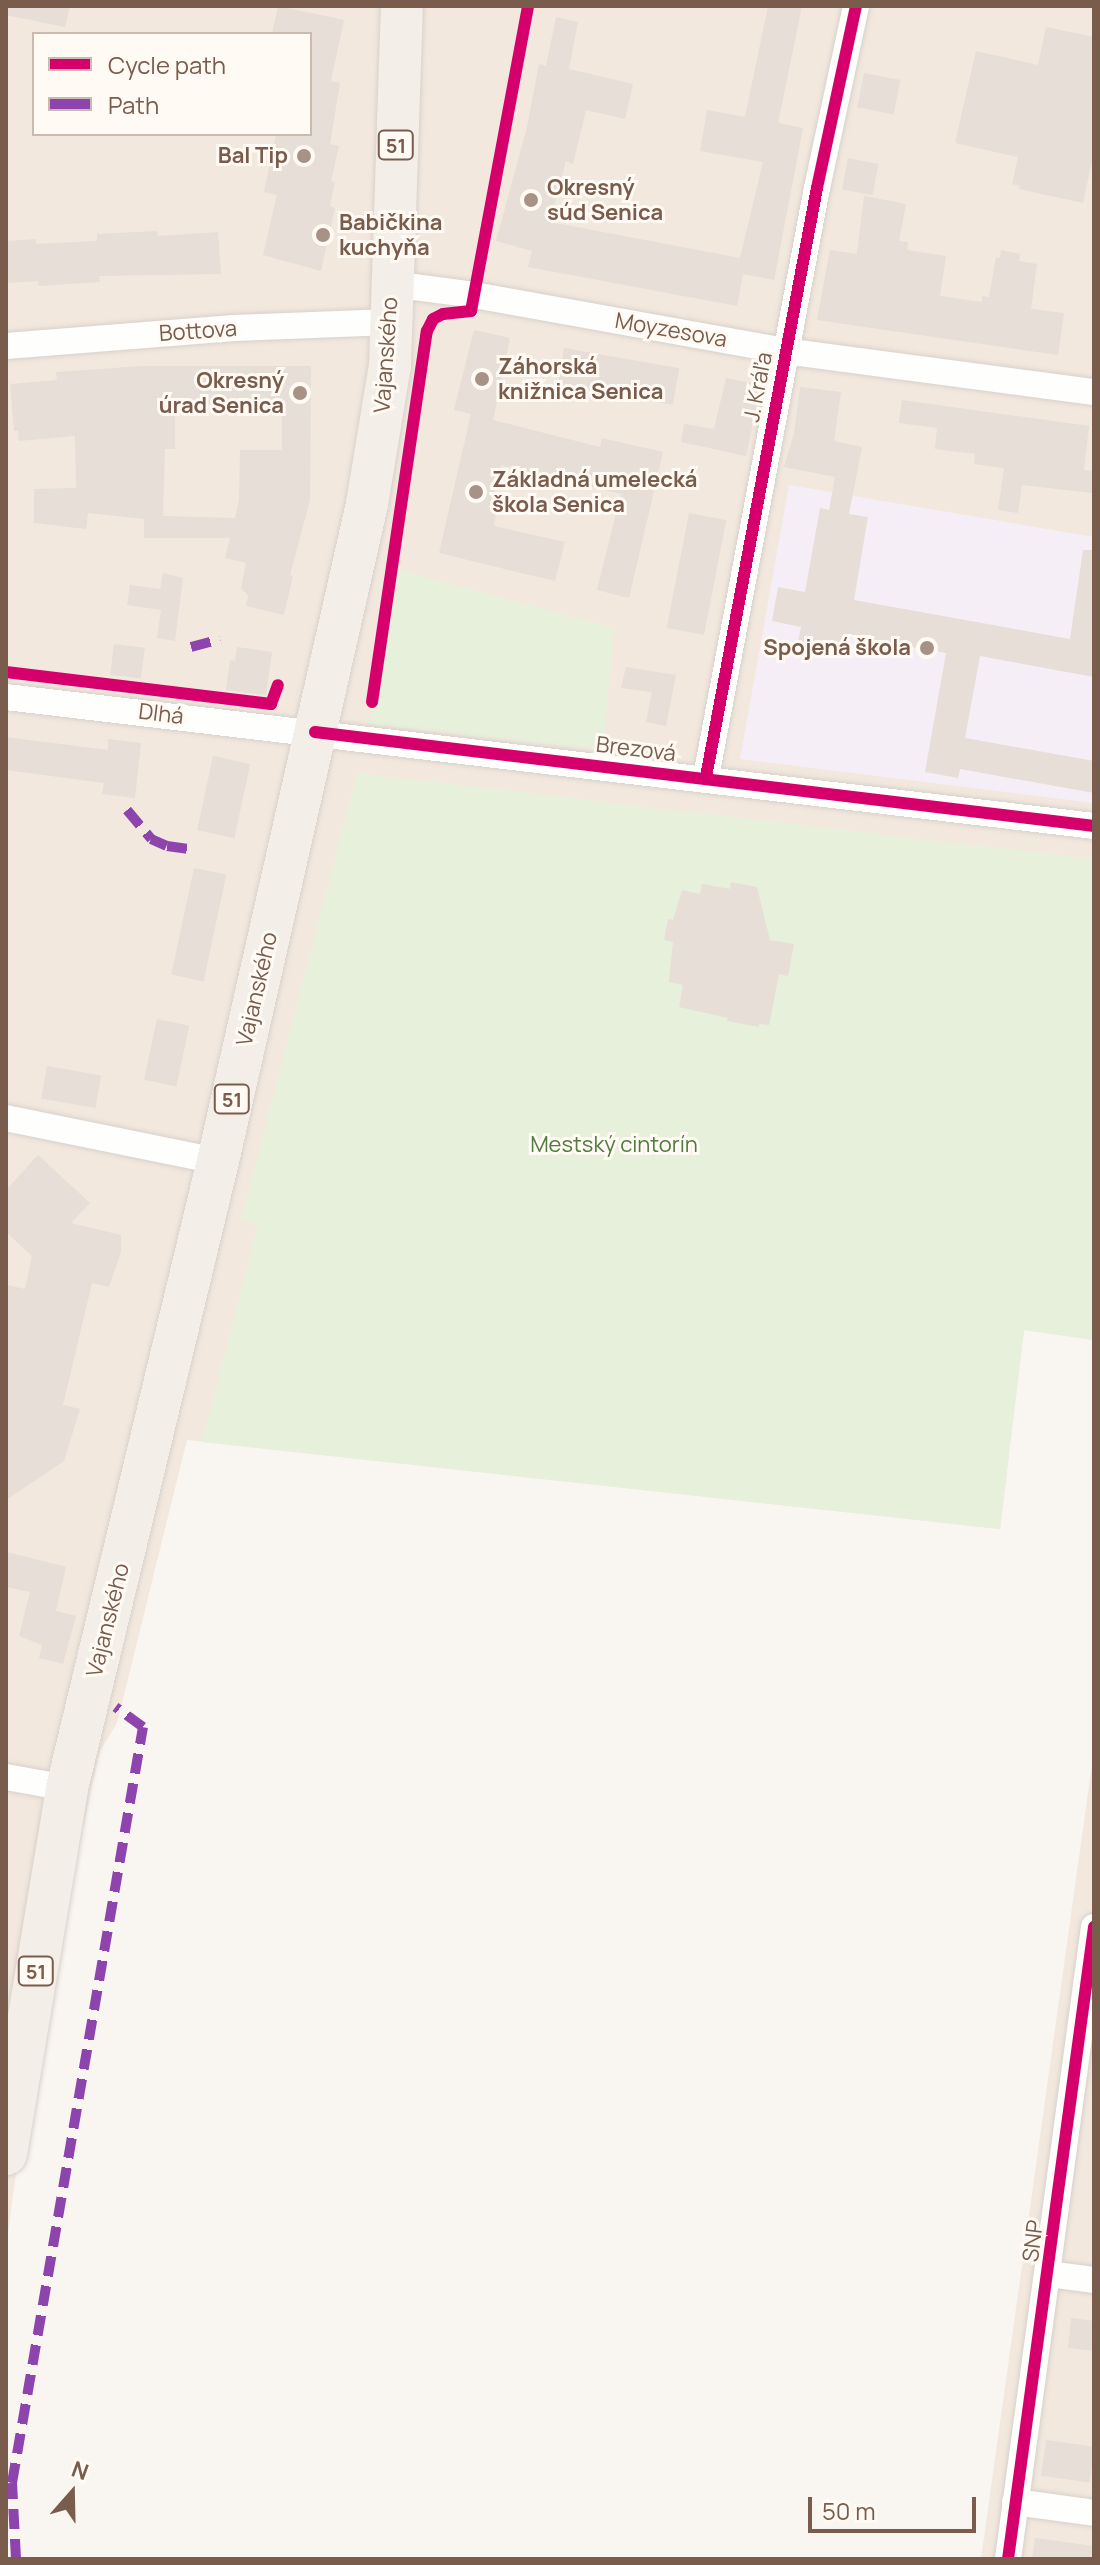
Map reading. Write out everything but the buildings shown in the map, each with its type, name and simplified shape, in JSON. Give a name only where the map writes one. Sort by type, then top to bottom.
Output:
[{"type":"main road","name":"51","points":[[391,303],[402,6]]},
{"type":"main road","name":"Vajanského","points":[[67,1788],[82,1736],[218,1161],[367,504],[390,365],[391,303]]},
{"type":"main road","name":"51","points":[[6,2154],[67,1788]]},
{"type":"street","name":"J. Kráľa","points":[[706,777],[785,351],[856,6]]},
{"type":"street","name":"Moyzesova","points":[[391,303],[474,295],[785,351],[1094,392]]},
{"type":"street","name":"Bottova","points":[[6,346],[234,328],[391,303]]},
{"type":"street","name":"Dlhá","points":[[6,697],[315,732]]},
{"type":"street","name":"Brezová","points":[[315,732],[1094,826]]},
{"type":"street","points":[[6,1118],[218,1161]]},
{"type":"street","points":[[6,1777],[67,1788]]},
{"type":"street","name":"SNP","points":[[1008,2559],[1094,1927]]},
{"type":"street","points":[[1049,2274],[1094,2280]]},
{"type":"street","points":[[1015,2502],[1094,2513]]},
{"type":"shaded area","points":[[6,6],[1094,6],[1094,1340],[1024,1330],[1000,1529],[187,1440],[117,1723],[100,1751],[79,1844],[15,2180],[6,2248]]},
{"type":"shaded area","name":"Spojená škola","points":[[789,485],[1094,537],[1094,803],[740,759]]},
{"type":"shaded area","points":[[1094,1750],[1094,2559],[981,2559]]},
{"type":"green space","points":[[392,568],[614,628],[603,750],[369,724]]},
{"type":"green space","name":"Mestský cintorín","points":[[357,773],[1094,859],[1094,1340],[1024,1330],[1000,1529],[202,1442],[258,1225],[241,1220]]},
{"type":"marked path","points":[[191,647],[220,639]]},
{"type":"marked path","points":[[127,810],[151,839],[167,846],[195,850]]},
{"type":"marked path","points":[[16,2559],[12,2483],[143,1727],[115,1707]]},
{"type":"cycle path","points":[[372,702],[427,331],[433,319],[443,314],[471,311],[528,6]]},
{"type":"cycle path","points":[[706,777],[817,188],[856,6]]},
{"type":"cycle path","points":[[6,672],[271,704],[278,685]]},
{"type":"cycle path","points":[[315,732],[1094,826]]},
{"type":"cycle path","points":[[1008,2559],[1094,1927]]},
{"type":"place","name":"Bal Tip","points":[[304,156]]},
{"type":"place","name":"Okresný súd Senica","points":[[531,200]]},
{"type":"place","name":"Babičkina kuchyňa","points":[[323,235]]},
{"type":"place","name":"Záhorská knižnica Senica","points":[[482,379]]},
{"type":"place","name":"Okresný úrad Senica","points":[[300,393]]},
{"type":"place","name":"Základná umelecká škola Senica","points":[[476,492]]},
{"type":"place","name":"Spojená škola","points":[[927,648]]}]
